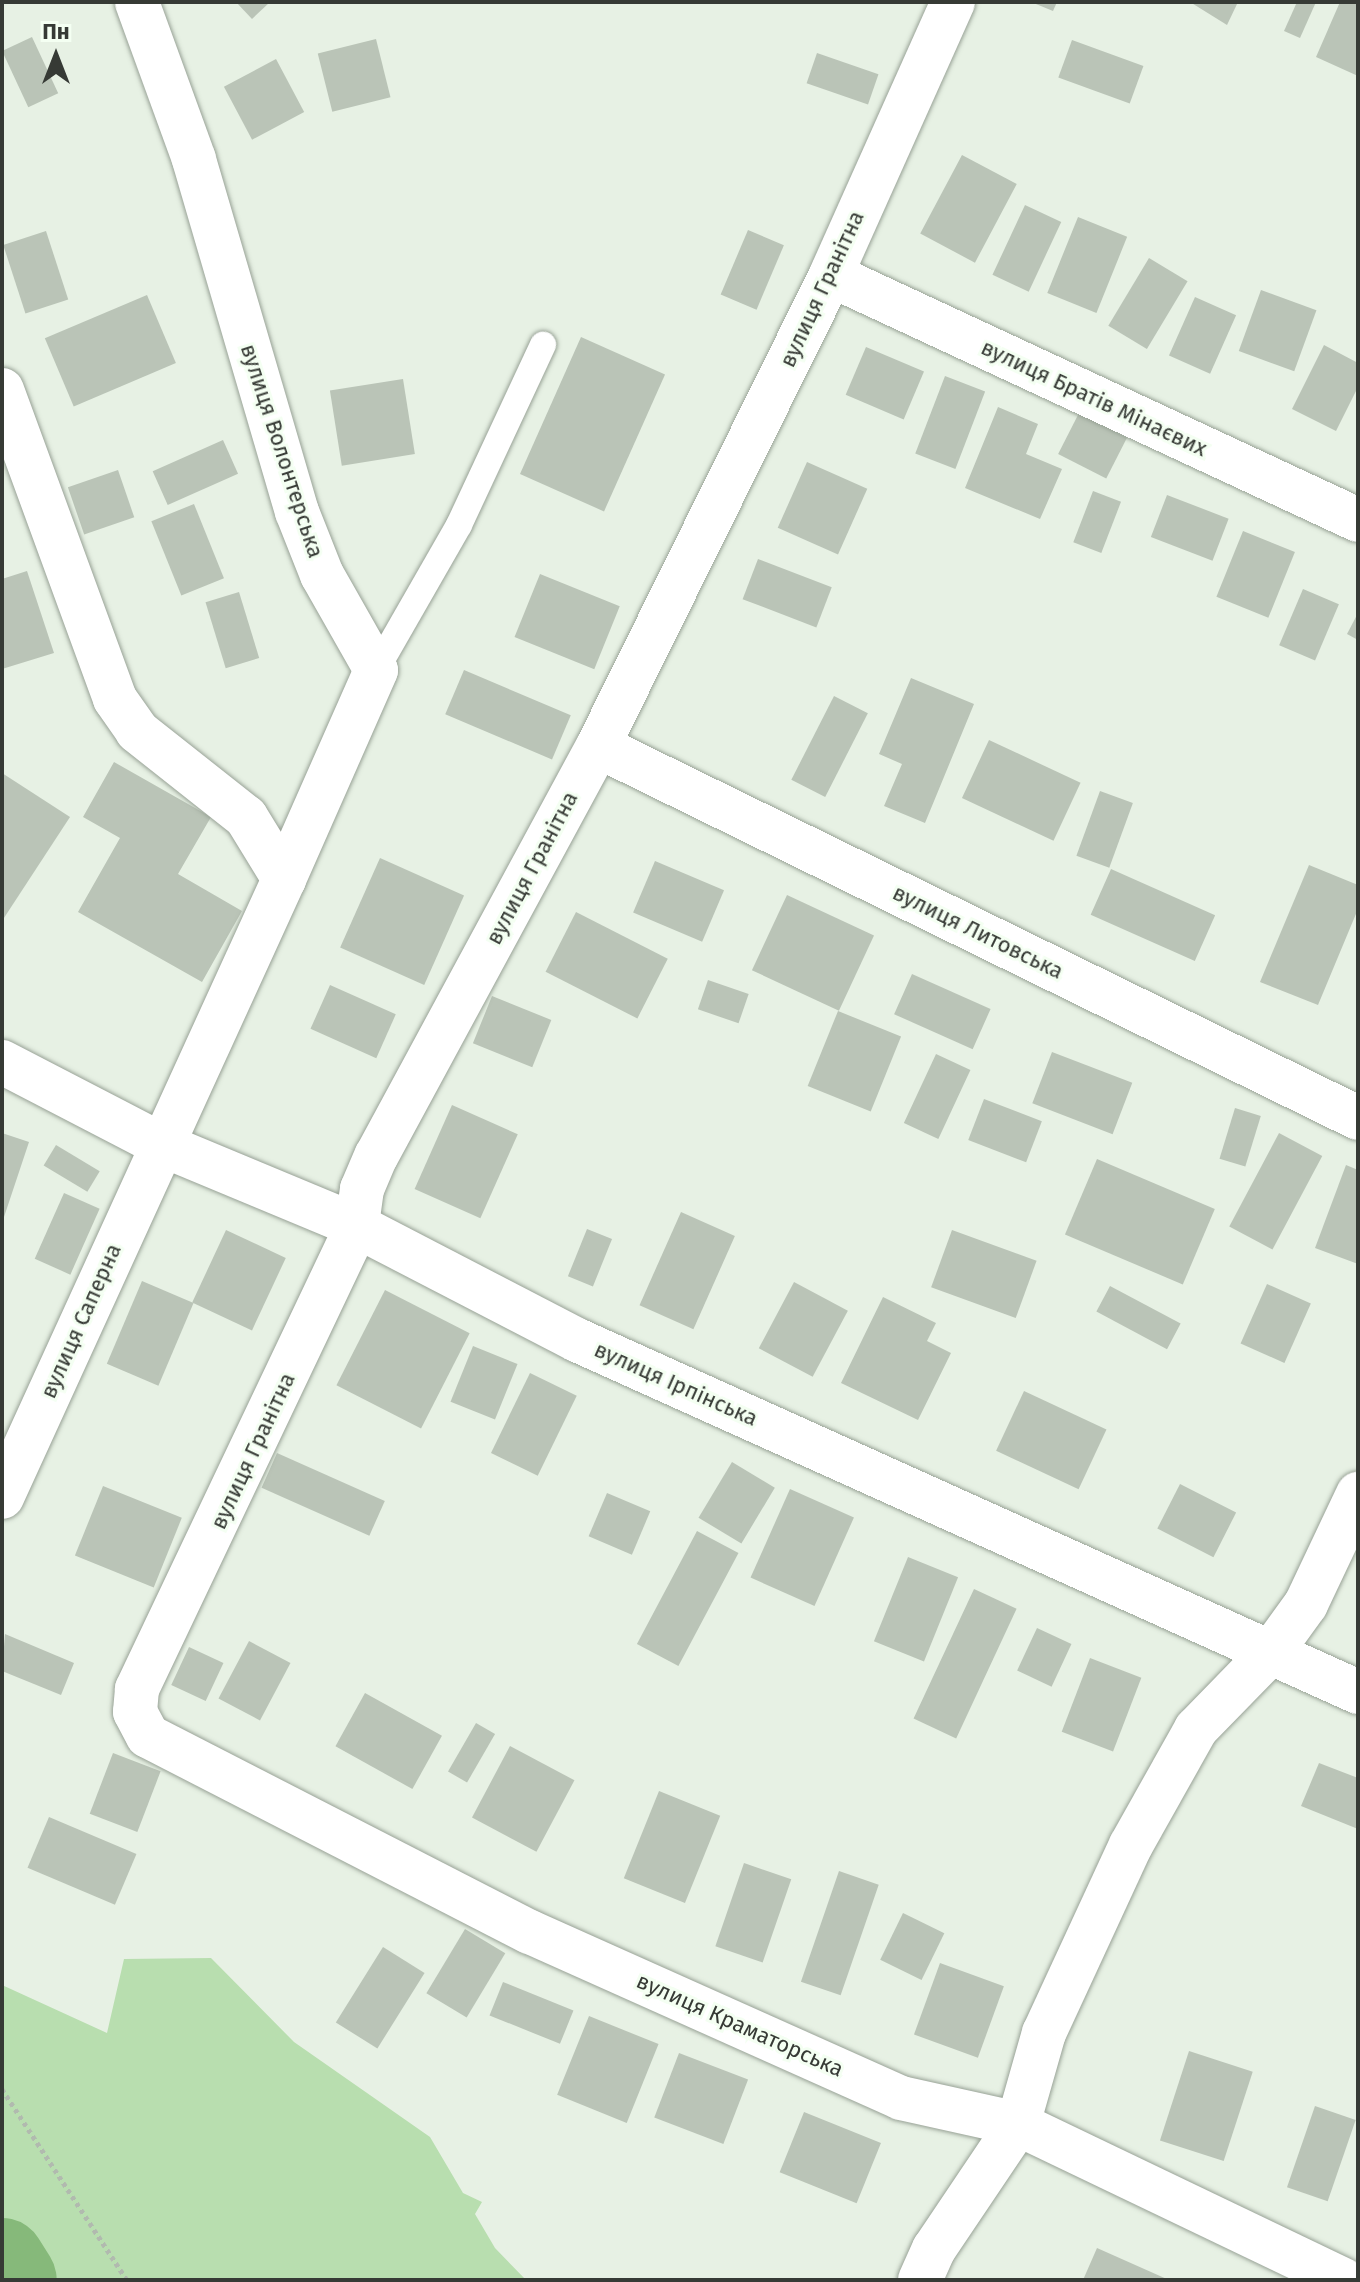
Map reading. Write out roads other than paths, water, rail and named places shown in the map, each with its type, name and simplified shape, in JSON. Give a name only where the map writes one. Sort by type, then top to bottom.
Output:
[{"type":"street","name":"вулиця Волонтерська","points":[[137,2],[194,159],[297,512],[322,575],[376,670]]},
{"type":"street","name":"вулиця Гранітна","points":[[148,1736],[135,1712],[137,1689],[357,1226],[362,1189],[376,1156],[598,746],[831,275],[953,2]]},
{"type":"street","name":"вулиця Братів Мінаєвих","points":[[831,275],[1358,520]]},
{"type":"street","points":[[2,390],[115,699],[137,731],[246,817],[284,879]]},
{"type":"street","points":[[284,879],[376,670]]},
{"type":"street","name":"вулиця Литовська","points":[[598,746],[1358,1118]]},
{"type":"street","name":"вулиця Саперна","points":[[2,1497],[160,1144],[234,997],[284,879]]},
{"type":"street","name":"вулиця Ірпінська","points":[[2,1062],[160,1144],[357,1226],[577,1340],[1358,1692]]},
{"type":"street","points":[[920,2280],[934,2249],[1018,2124],[1044,2033],[1131,1845],[1196,1729],[1272,1651],[1306,1604],[1358,1494]]},
{"type":"street","name":"вулиця Краматорська","points":[[148,1736],[530,1932],[901,2098],[1018,2124],[1344,2280]]},
{"type":"lane","points":[[376,670],[459,525],[543,345]]},
{"type":"waterway","points":[[2,2261],[14,2280]]}]
